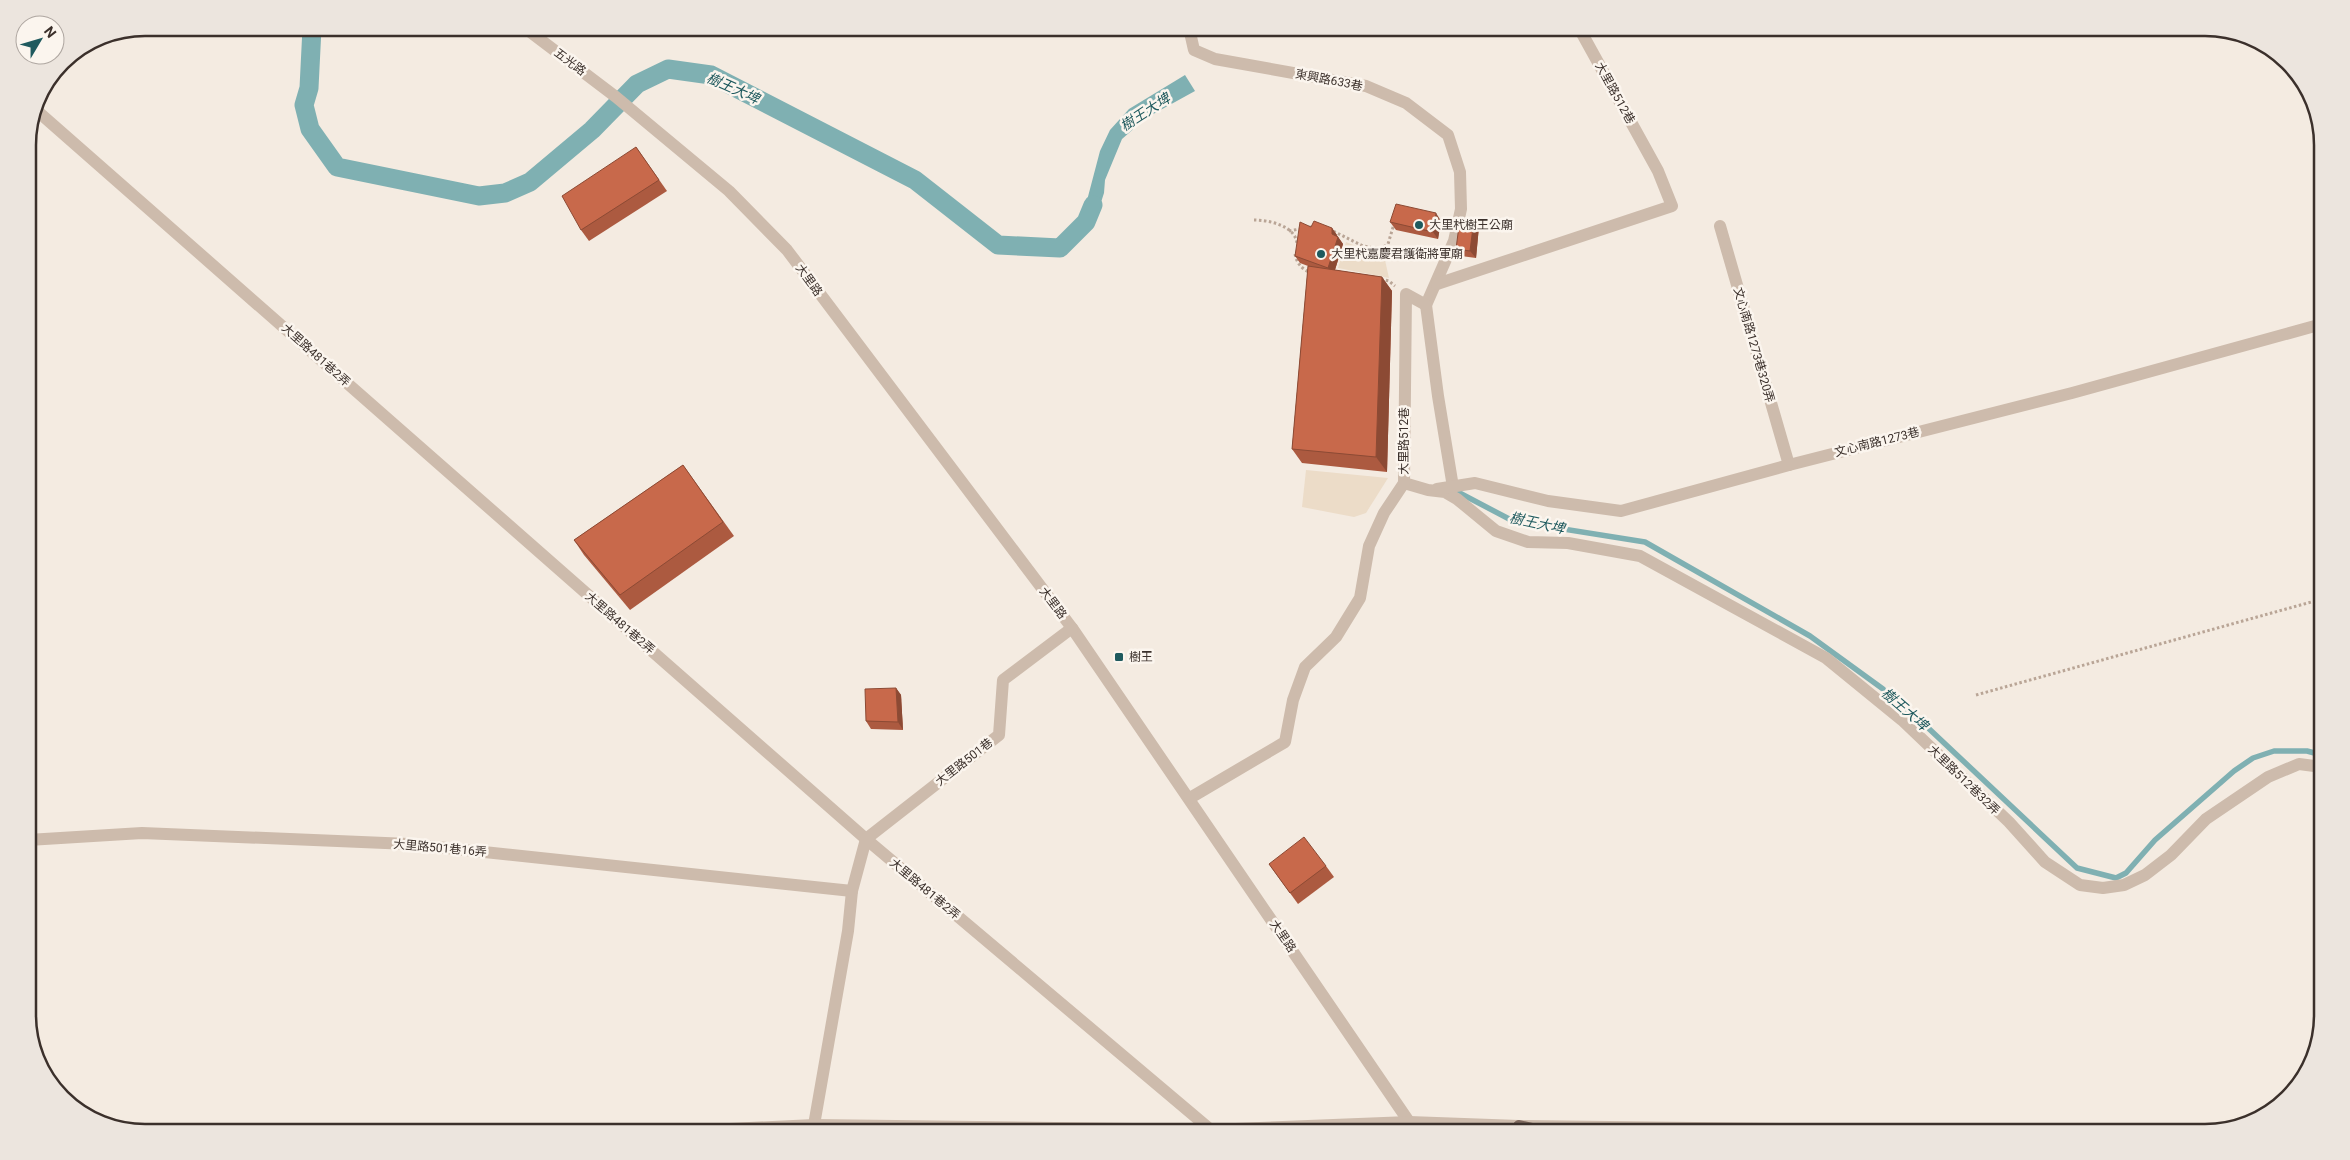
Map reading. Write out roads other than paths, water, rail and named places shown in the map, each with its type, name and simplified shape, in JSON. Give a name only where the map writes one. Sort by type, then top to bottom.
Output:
[{"type":"street","name":"五光路","points":[[535,36],[616,97],[638,116]]},
{"type":"street","name":"東興路633巷","points":[[1191,36],[1194,50],[1216,59],[1366,86],[1406,103],[1448,135],[1460,172],[1461,209],[1454,241],[1437,284],[1426,305]]},
{"type":"street","name":"大里路512巷","points":[[1437,284],[1672,206],[1658,171],[1582,36]]},
{"type":"street","name":"大里路481巷2弄","points":[[41,114],[866,839],[1204,1124]]},
{"type":"street","name":"大里路","points":[[638,116],[730,191],[786,250],[1072,628],[1190,798],[1409,1122]]},
{"type":"street","name":"文心南路1273巷320弄","points":[[1720,226],[1788,465]]},
{"type":"street","name":"大里路512巷","points":[[1190,798],[1285,742],[1294,700],[1305,667],[1336,637],[1360,598],[1369,546],[1384,513],[1404,483],[1406,294],[1426,305]]},
{"type":"street","points":[[1426,305],[1453,487]]},
{"type":"street","name":"文心南路1273巷","points":[[1429,490],[1475,484],[1548,501],[1620,510],[2072,393],[2314,326]]},
{"type":"street","name":"大里路512巷32弄","points":[[1404,483],[1445,492],[1457,499],[1496,531],[1528,542],[1568,543],[1640,556],[1826,658],[1902,720],[2009,822],[2045,862],[2080,885],[2103,888],[2124,885],[2145,875],[2171,855],[2206,819],[2268,777],[2299,764],[2314,766]]},
{"type":"street","name":"大里路501巷","points":[[866,839],[999,734],[1003,680],[1072,628]]},
{"type":"street","name":"大里路501巷16弄","points":[[36,840],[142,833],[410,844],[852,891]]},
{"type":"street","points":[[814,1124],[848,931],[852,891],[866,839]]},
{"type":"street","points":[[1360,1124],[1409,1122],[1464,1124]]},
{"type":"water","points":[[1185,75],[1195,91],[1146,118],[1122,139],[1105,180],[1104,193],[1095,221],[1093,224],[1080,227],[1100,151],[1110,130],[1129,109]]},
{"type":"waterway","name":"樹王大埤","points":[[312,36],[309,88],[304,105],[310,129],[337,167],[479,196],[505,193],[530,182],[592,130],[637,84],[668,69],[711,75],[915,180],[998,245],[1060,248],[1086,222],[1093,205]]},
{"type":"waterway","name":"樹王大埤","points":[[1452,489],[1513,521],[1645,542],[1810,636],[1883,689],[1925,725],[2077,868],[2116,878],[2126,873],[2155,840],[2234,771],[2253,758],[2274,751],[2307,751],[2314,753]]},
{"type":"place","name":"大里杙樹王公廟","points":[[1419,225]]},
{"type":"place","name":"大里杙嘉慶君護衛將軍廟","points":[[1321,254]]},
{"type":"place","name":"樹王","points":[[1119,657]]}]
